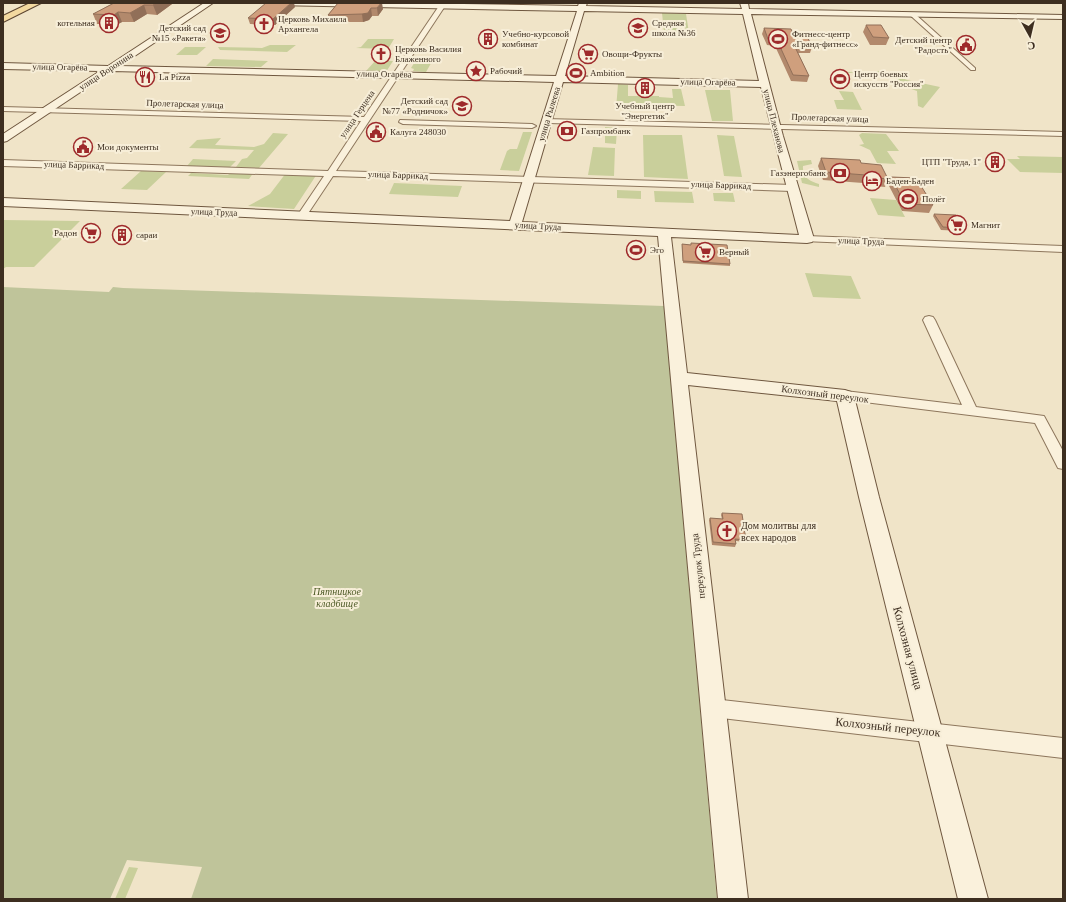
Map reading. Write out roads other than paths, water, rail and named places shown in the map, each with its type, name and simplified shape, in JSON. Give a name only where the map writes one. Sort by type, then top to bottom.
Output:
[{"type":"main road","points":[[3,19],[37,3]]},
{"type":"street","name":"улица Воронина","points":[[3,139],[209,3]]},
{"type":"street","points":[[274,3],[745,8],[913,15],[1063,18]]},
{"type":"street","name":"улица Герцена","points":[[302,216],[442,5]]},
{"type":"street","name":"улица Рылеева","points":[[515,225],[582,6]]},
{"type":"street","name":"улица Плеханова","points":[[745,8],[792,188],[807,239]]},
{"type":"street","points":[[913,15],[973,69]]},
{"type":"street","name":"улица Огарёва","points":[[3,66],[396,74],[765,84]]},
{"type":"street","name":"Пролетарская улица","points":[[3,109],[366,119]]},
{"type":"street","name":"Пролетарская улица","points":[[548,121],[1063,134]]},
{"type":"street","points":[[403,122],[532,126]]},
{"type":"street","name":"улица Баррикад","points":[[3,163],[792,188]]},
{"type":"street","name":"улица Труда","points":[[6,205],[302,216],[1063,249]]},
{"type":"street","name":"переулок Труда","points":[[664,232],[733,899]]},
{"type":"street","points":[[929,320],[971,411]]},
{"type":"street","name":"Колхозный переулок","points":[[679,378],[1039,419],[1063,464]]},
{"type":"street","name":"Колхозная улица","points":[[845,396],[869,496],[974,899]]},
{"type":"street","name":"Колхозный переулок","points":[[713,708],[1063,748]]},
{"type":"place","name":"котельная","points":[[109,23]]},
{"type":"place","name":"Церковь Михаила Архангела","points":[[264,24]]},
{"type":"place","name":"Средняя школа №36","points":[[638,28]]},
{"type":"place","name":"Детский сад №15 «Ракета»","points":[[220,33]]},
{"type":"place","name":"Учебно-курсовой комбинат","points":[[488,39]]},
{"type":"place","name":"Фитнесс-центр «Гранд-фитнесс»","points":[[778,39]]},
{"type":"place","name":"Детский центр \"Радость\"","points":[[966,45]]},
{"type":"place","name":"Церковь Василия Блаженного","points":[[381,54]]},
{"type":"place","name":"Овощи-Фрукты","points":[[588,54]]},
{"type":"place","name":"Рабочий","points":[[476,71]]},
{"type":"place","name":"Ambition","points":[[576,73]]},
{"type":"place","name":"La Pizza","points":[[145,77]]},
{"type":"place","name":"Центр боевых искусств \"Россия\"","points":[[840,79]]},
{"type":"place","name":"Учебный центр \"Энергетик\"","points":[[645,88]]},
{"type":"place","name":"Детский сад №77 «Родничок»","points":[[462,106]]},
{"type":"place","name":"Газпромбанк","points":[[567,131]]},
{"type":"place","name":"Калуга 248030","points":[[376,132]]},
{"type":"place","name":"Мои документы","points":[[83,147]]},
{"type":"place","name":"ЦТП \"Труда, 1\"","points":[[995,162]]},
{"type":"place","name":"Газэнергобанк","points":[[840,173]]},
{"type":"place","name":"Баден-Баден","points":[[872,181]]},
{"type":"place","name":"Полёт","points":[[908,199]]},
{"type":"place","name":"Магнит","points":[[957,225]]},
{"type":"place","name":"Радон","points":[[91,233]]},
{"type":"place","name":"сараи","points":[[122,235]]},
{"type":"place","name":"Эго","points":[[636,250]]},
{"type":"place","name":"Верный","points":[[705,252]]},
{"type":"place","name":"Дом молитвы для всех народов","points":[[727,531]]},
{"type":"park label","name":"Пятницкое кладбище","points":[[337,596]]}]
